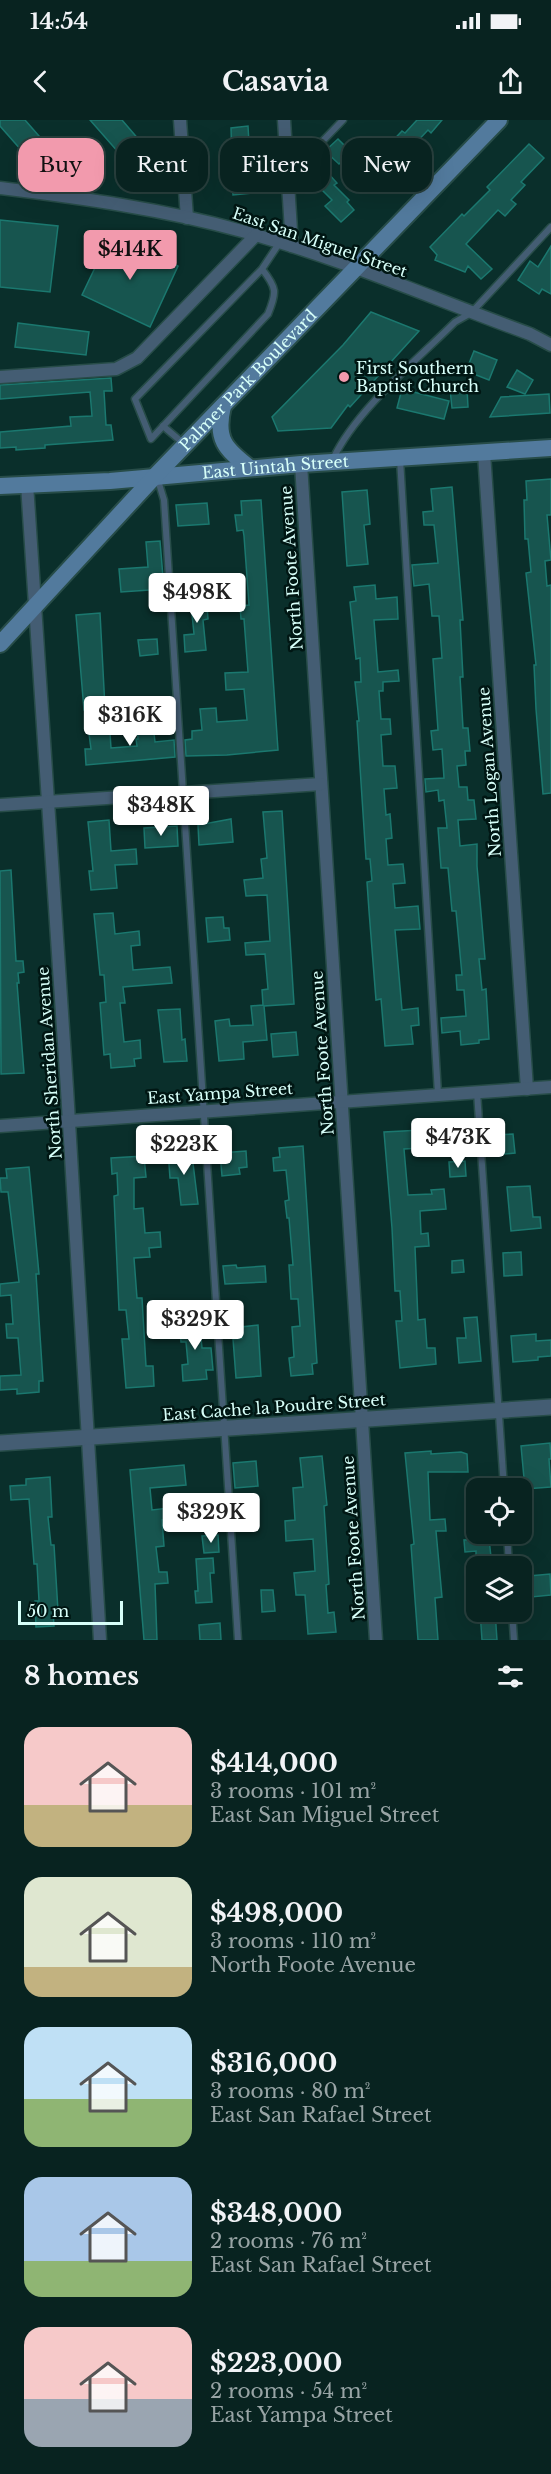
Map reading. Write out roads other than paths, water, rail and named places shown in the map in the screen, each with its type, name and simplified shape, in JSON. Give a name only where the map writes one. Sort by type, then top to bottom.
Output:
[{"type":"main road","name":"Palmer Park Boulevard","points":[[0,644],[34,604],[499,120]]},
{"type":"main road","points":[[223,406],[220,417],[223,444],[232,455],[250,468]]},
{"type":"main road","name":"East Uintah Street","points":[[0,486],[110,481],[301,464],[551,448]]},
{"type":"street","points":[[180,120],[187,218]]},
{"type":"street","points":[[284,120],[285,138]]},
{"type":"street","name":"East San Miguel Street","points":[[0,188],[187,218],[256,235],[356,268],[530,334],[551,345]]},
{"type":"street","points":[[289,192],[292,246]]},
{"type":"street","points":[[0,377],[105,370],[127,365],[137,358],[256,235]]},
{"type":"street","name":"North Logan Avenue","points":[[484,453],[527,1089]]},
{"type":"street","name":"North Foote Avenue","points":[[301,464],[376,1640]]},
{"type":"street","name":"North Sheridan Avenue","points":[[27,484],[69,1120],[100,1640]]},
{"type":"street","points":[[0,805],[321,784]]},
{"type":"street","name":"East Yampa Street","points":[[0,1126],[551,1087]]},
{"type":"street","name":"East Cache la Poudre Street","points":[[0,1443],[551,1407]]},
{"type":"lane","points":[[326,138],[343,120]]},
{"type":"lane","points":[[332,462],[341,442],[373,404],[455,322],[471,313],[551,227]]},
{"type":"lane","points":[[262,269],[274,284],[275,298],[268,314],[151,439],[135,399],[262,269],[280,242]]},
{"type":"lane","points":[[163,426],[185,446]]},
{"type":"lane","points":[[400,458],[438,1094]]},
{"type":"lane","points":[[156,476],[164,500],[238,1640]]},
{"type":"lane","points":[[477,1092],[503,1478]]},
{"type":"lane","points":[[513,1622],[514,1640]]},
{"type":"place","name":"First Southern Baptist Church","points":[[344,377]]}]
